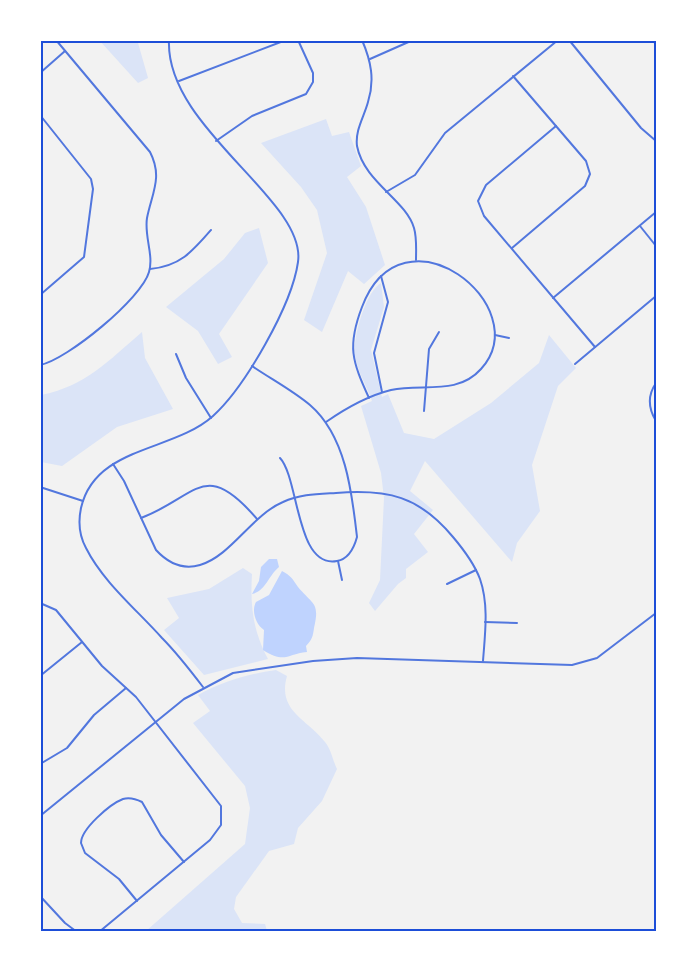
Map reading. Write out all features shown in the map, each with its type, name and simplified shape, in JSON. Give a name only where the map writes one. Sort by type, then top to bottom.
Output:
[{"type":"street","points":[[40,365],[65,356],[132,300],[145,283],[150,269],[146,228],[158,179],[155,162],[139,139],[56,40]]},
{"type":"street","points":[[169,40],[171,60],[197,115],[216,141],[285,217],[295,235],[298,249],[298,261],[284,303],[252,366],[211,418],[189,433],[140,450],[113,464],[94,480],[83,501],[79,528],[86,549],[203,687]]},
{"type":"street","points":[[179,81],[286,40]]},
{"type":"street","points":[[216,141],[252,116],[306,94],[313,82],[313,73],[298,40]]},
{"type":"street","points":[[362,40],[370,59],[371,91],[358,128],[357,146],[364,164],[414,226],[416,260]]},
{"type":"street","points":[[370,59],[413,40]]},
{"type":"street","points":[[386,193],[415,175],[445,133],[558,40]]},
{"type":"street","points":[[569,40],[641,128],[657,141]]},
{"type":"street","points":[[653,40],[657,45]]},
{"type":"street","points":[[40,73],[65,51]]},
{"type":"street","points":[[511,248],[577,193],[588,180],[586,161],[513,76]]},
{"type":"street","points":[[40,115],[89,174],[93,189],[84,257],[40,295]]},
{"type":"street","points":[[556,126],[486,185],[478,195],[479,208],[595,347]]},
{"type":"street","points":[[553,298],[657,212]]},
{"type":"street","points":[[640,226],[657,246]]},
{"type":"street","points":[[150,269],[163,268],[186,259],[211,230]]},
{"type":"street","points":[[326,422],[382,393],[454,386],[472,377],[487,361],[495,335],[494,320],[486,305],[463,277],[438,263],[416,260],[397,266],[381,276],[367,292],[352,337],[352,358],[369,398]]},
{"type":"street","points":[[381,276],[388,302],[374,353],[382,393]]},
{"type":"street","points":[[575,364],[657,297]]},
{"type":"street","points":[[424,411],[429,349],[439,332]]},
{"type":"street","points":[[495,335],[509,338]]},
{"type":"street","points":[[176,354],[186,378],[211,418]]},
{"type":"street","points":[[252,366],[310,405],[326,422],[341,452],[357,537],[350,553],[338,561],[321,558],[310,547],[294,497],[288,466],[280,458]]},
{"type":"street","points":[[657,383],[651,392],[649,406],[657,421]]},
{"type":"street","points":[[113,464],[151,542],[163,558],[188,567],[206,563],[217,556],[256,519],[294,497],[349,492],[384,492],[413,502],[442,523],[476,570],[483,593],[485,622],[483,662]]},
{"type":"street","points":[[141,518],[194,488],[211,486],[232,493],[256,519]]},
{"type":"street","points":[[40,487],[83,501]]},
{"type":"street","points":[[338,561],[342,580]]},
{"type":"street","points":[[447,584],[476,570]]},
{"type":"street","points":[[40,603],[56,610],[82,642],[126,688],[221,806],[222,820],[217,833],[99,932]]},
{"type":"street","points":[[40,816],[154,721],[203,687],[224,676],[247,669],[336,659],[556,665],[588,662],[612,649],[657,613]]},
{"type":"street","points":[[485,622],[517,623]]},
{"type":"street","points":[[40,676],[82,642]]},
{"type":"street","points":[[40,764],[67,748],[94,715],[126,688]]},
{"type":"street","points":[[137,901],[119,879],[85,853],[81,843],[87,828],[116,803],[128,798],[142,802],[161,835],[184,862]]},
{"type":"street","points":[[40,896],[65,923],[77,932]]},
{"type":"shaded area","points":[[100,41],[165,41],[138,43],[148,78],[138,83]]},
{"type":"shaded area","points":[[326,119],[332,136],[349,132],[361,166],[347,177],[366,207],[385,265],[364,284],[348,271],[322,332],[304,320],[327,253],[317,210],[301,187],[261,143]]},
{"type":"shaded area","points":[[259,228],[268,263],[219,334],[232,357],[218,364],[198,331],[166,307],[224,259],[245,233]]},
{"type":"shaded area","points":[[381,283],[384,307],[371,350],[382,397],[388,394],[404,433],[434,439],[491,403],[539,363],[549,335],[576,368],[558,386],[532,465],[540,511],[517,543],[512,562],[425,461],[410,491],[433,510],[414,534],[428,552],[406,569],[406,578],[375,611],[369,603],[380,580],[384,498],[381,473],[361,406],[372,401],[358,367],[355,348],[365,305],[375,288]]},
{"type":"shaded area","points":[[142,332],[145,358],[173,409],[117,427],[62,466],[41,462],[41,395],[57,391],[84,379]]},
{"type":"shaded area","points":[[243,568],[252,574],[254,618],[268,659],[204,675],[164,630],[179,618],[167,598],[209,589]]},
{"type":"shaded area","points":[[276,670],[287,676],[286,698],[290,706],[325,742],[337,769],[322,801],[298,828],[294,844],[269,851],[236,897],[234,909],[242,923],[265,924],[267,931],[146,931],[245,844],[250,808],[245,786],[193,723],[210,711],[198,695],[236,679]]},
{"type":"water","points":[[269,559],[277,559],[279,567],[261,590],[252,594],[259,581],[261,567]]},
{"type":"water","points":[[282,571],[291,578],[316,608],[313,636],[306,646],[307,652],[286,657],[276,656],[263,650],[264,630],[254,613],[256,602],[269,595]]}]
